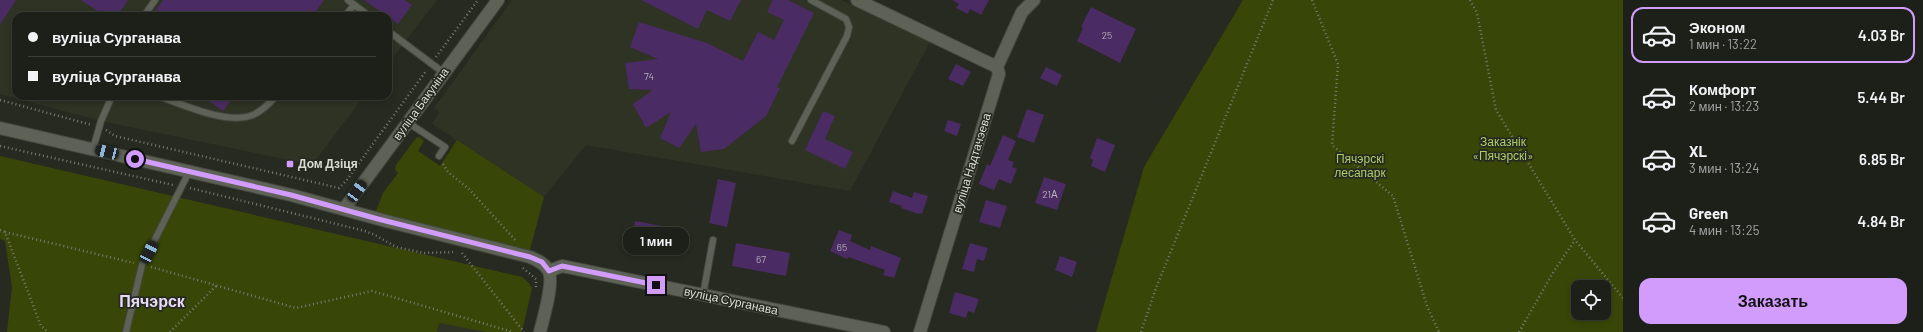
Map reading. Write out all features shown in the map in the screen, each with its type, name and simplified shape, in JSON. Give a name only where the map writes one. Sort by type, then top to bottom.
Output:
[{"type":"street","name":"вуліца Бакуніна","points":[[344,209],[498,0]]},
{"type":"street","points":[[857,0],[997,67]]},
{"type":"street","name":"вуліца Надтачэева","points":[[920,332],[999,74],[997,67],[1022,12],[1034,0]]},
{"type":"street","points":[[0,128],[344,209],[380,220],[530,257],[542,262],[549,271],[550,285],[540,332]]},
{"type":"street","name":"вуліца Сурганава","points":[[549,271],[562,266],[884,332]]},
{"type":"lane","points":[[147,12],[155,0]]},
{"type":"lane","points":[[348,0],[364,12]]},
{"type":"lane","points":[[792,141],[847,36],[849,27],[846,19],[811,0]]},
{"type":"lane","points":[[348,12],[354,5]]},
{"type":"lane","points":[[392,34],[444,73]]},
{"type":"lane","points":[[94,149],[101,121],[110,100]]},
{"type":"lane","points":[[170,100],[197,109],[236,118],[251,116],[268,105],[272,100]]},
{"type":"lane","points":[[407,122],[445,147],[439,156]]},
{"type":"lane","points":[[126,332],[142,265],[189,172]]},
{"type":"lane","points":[[702,295],[713,240]]},
{"type":"path","points":[[0,100],[100,127],[115,136],[339,188],[346,181],[478,0]]},
{"type":"path","points":[[1141,332],[1156,288],[1272,7],[1273,0]]},
{"type":"path","points":[[1312,0],[1338,64],[1332,146],[1393,196],[1427,306],[1439,332]]},
{"type":"path","points":[[1470,0],[1477,13],[1496,110],[1575,240],[1623,298]]},
{"type":"path","points":[[439,156],[448,172],[469,189],[516,242]]},
{"type":"path","points":[[0,230],[142,265],[296,308],[372,291],[513,332]]},
{"type":"path","points":[[5,232],[41,326],[48,332]]},
{"type":"path","points":[[375,235],[396,248],[424,253],[449,251],[469,255]]},
{"type":"path","points":[[1518,332],[1554,271],[1575,240]]},
{"type":"path","points":[[462,253],[524,332]]},
{"type":"path","points":[[518,265],[529,272],[536,280],[537,293]]},
{"type":"path","points":[[170,332],[217,286]]},
{"type":"shaded area","points":[[0,0],[437,0],[392,59],[392,12],[12,12],[12,97],[0,94]]},
{"type":"shaded area","points":[[512,0],[841,0],[930,42],[850,191],[586,145],[544,197],[432,124],[439,112],[434,108]]},
{"type":"shaded area","points":[[22,100],[361,100],[312,165],[101,121]]},
{"type":"shaded area","points":[[439,323],[486,332],[437,332]]},
{"type":"green space","name":"Пячэрскі лесапарк","points":[[1243,0],[1623,0],[1623,332],[1096,332],[1144,167]]},
{"type":"green space","points":[[419,137],[424,141],[418,151],[440,166],[457,140],[544,197],[530,250],[374,216],[383,193],[398,173],[395,169],[396,165],[416,138]]},
{"type":"green space","points":[[0,156],[522,277],[532,288],[522,332],[486,332],[439,323],[437,332],[7,332],[12,287],[5,241],[0,239]]},
{"type":"building","points":[[0,0],[16,0],[0,25]]},
{"type":"building","points":[[81,0],[128,0],[120,12],[99,12]]},
{"type":"building","points":[[163,0],[324,0],[316,12],[155,12]]},
{"type":"building","points":[[364,0],[405,0],[412,5],[398,24],[392,20],[392,12],[381,12]]},
{"type":"building","points":[[641,0],[741,0],[730,21],[707,10],[698,29]]},
{"type":"building","points":[[773,0],[788,0],[814,13],[777,87],[780,88],[766,116],[724,149],[701,152],[696,124],[679,148],[660,138],[671,112],[646,128],[633,104],[653,90],[629,89],[625,63],[658,59],[630,47],[639,22],[707,43],[743,61],[758,32],[774,40],[784,20],[767,12]]},
{"type":"building","points":[[952,0],[989,0],[981,15],[970,9],[968,14],[956,8],[959,4]]},
{"type":"building","points":[[1091,7],[1136,29],[1120,63],[1077,41],[1083,28],[1081,27]]},
{"type":"building","points":[[956,64],[971,72],[963,86],[948,79]]},
{"type":"building","points":[[1046,67],[1062,75],[1057,86],[1040,78]]},
{"type":"building","points":[[208,100],[231,100],[223,111]]},
{"type":"building","points":[[1027,109],[1044,115],[1034,143],[1017,137]]},
{"type":"building","points":[[823,111],[835,116],[825,139],[853,152],[845,169],[805,150]]},
{"type":"building","points":[[948,120],[961,124],[957,136],[944,131]]},
{"type":"building","points":[[1003,135],[1016,141],[1008,160],[1014,162],[1012,167],[1017,169],[1011,184],[999,179],[994,190],[979,184],[987,164],[990,166]]},
{"type":"building","points":[[1097,138],[1115,145],[1105,172],[1091,166],[1093,160],[1090,158]]},
{"type":"building","points":[[1044,177],[1066,184],[1057,210],[1035,203]]},
{"type":"building","points":[[718,179],[736,183],[727,227],[709,223]]},
{"type":"building","points":[[893,191],[912,198],[914,192],[928,196],[922,214],[901,208],[902,206],[889,202]]},
{"type":"building","points":[[986,200],[1007,206],[1000,228],[979,222]]},
{"type":"building","points":[[635,221],[688,231],[684,254],[631,244]]},
{"type":"building","points":[[839,230],[852,235],[850,241],[870,250],[871,246],[901,258],[894,278],[883,275],[885,270],[848,257],[847,259],[830,251]]},
{"type":"building","points":[[736,243],[790,253],[786,276],[732,266]]},
{"type":"building","points":[[970,243],[988,248],[984,261],[977,259],[974,272],[962,269]]},
{"type":"building","points":[[1060,256],[1077,262],[1072,277],[1055,270]]},
{"type":"building","points":[[955,292],[979,299],[974,313],[968,311],[966,318],[949,313]]},
{"type":"place","name":"Дом Дзіця","points":[[290,164]]},
{"type":"district","name":"Пячэрск","points":[[152,301]]},
{"type":"route","points":[[135,159],[291,195],[370,217],[530,257],[542,262],[549,271],[562,266],[656,285]]},
{"type":"park label","name":"Заказнік «Пячэрскі»","points":[[1503,149]]}]
